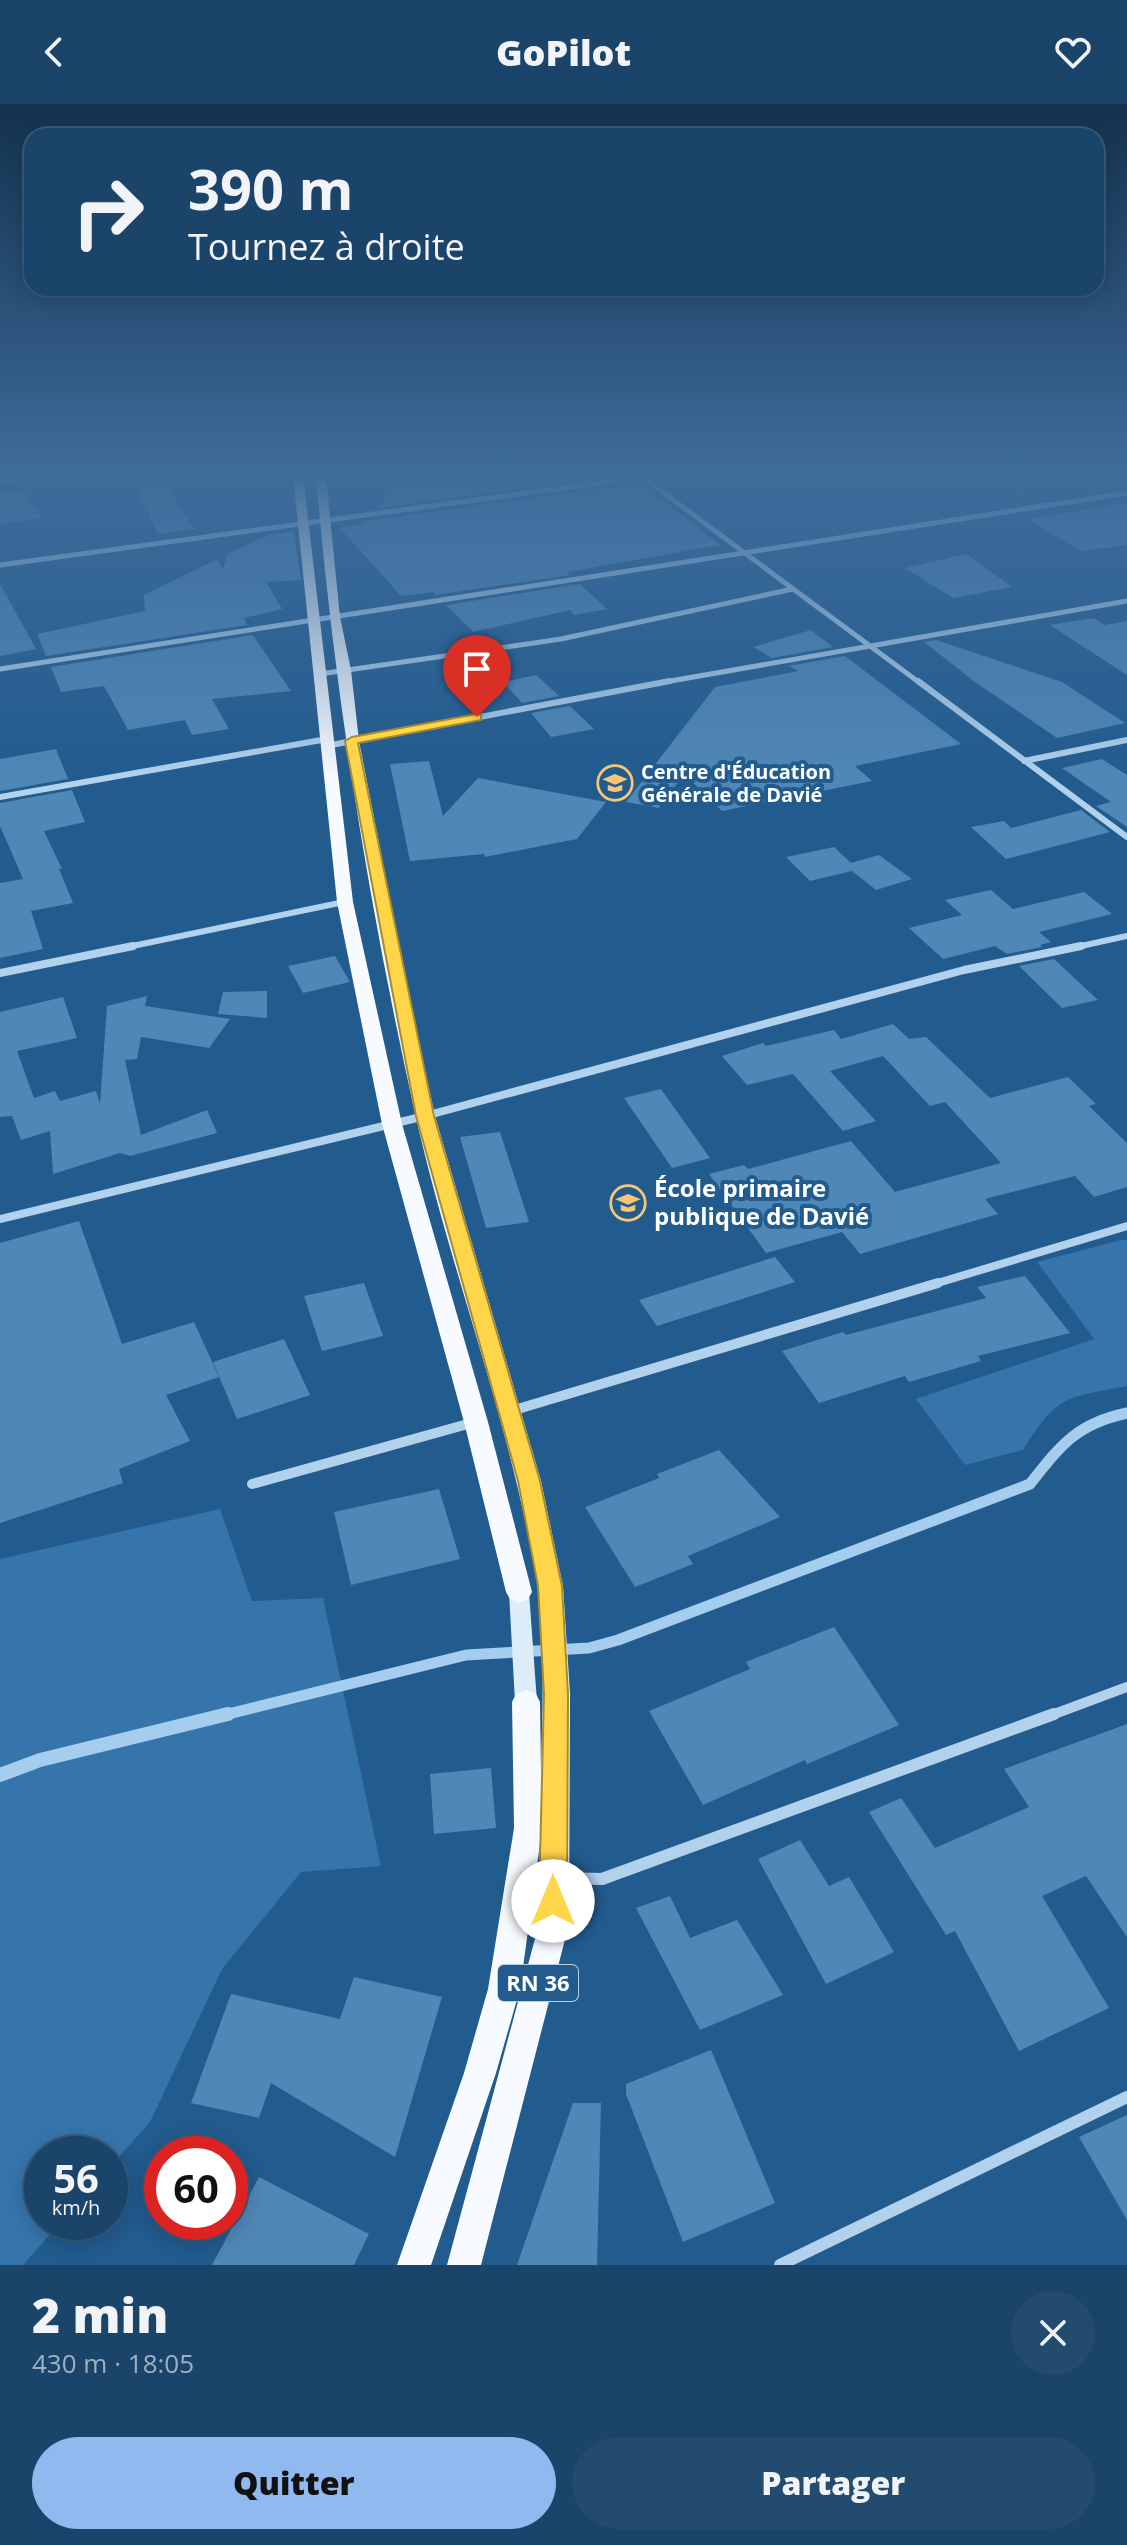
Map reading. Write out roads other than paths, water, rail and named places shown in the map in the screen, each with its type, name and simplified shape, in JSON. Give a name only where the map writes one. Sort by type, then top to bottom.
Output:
[{"type":"main road","name":"RN 36","points":[[310,577],[345,902],[392,1124],[476,1422],[519,1592],[541,1698],[554,1924],[464,2265]]},
{"type":"main road","name":"RN 36","points":[[330,577],[345,670],[352,741],[425,1116],[529,1481],[550,1586],[528,1828],[504,1989],[480,2073],[414,2265]]},
{"type":"street","points":[[0,669],[592,577]]},
{"type":"street","points":[[777,577],[1127,837]]},
{"type":"street","points":[[320,674],[561,639],[793,589]]},
{"type":"street","points":[[0,797],[326,742],[352,741],[869,645],[1127,601]]},
{"type":"street","points":[[1024,761],[1127,740]]},
{"type":"street","points":[[0,973],[345,902]]},
{"type":"street","points":[[0,1219],[425,1116],[964,970],[1127,936]]},
{"type":"street","points":[[508,1412],[1127,1226]]},
{"type":"street","points":[[252,1484],[476,1422]]},
{"type":"street","points":[[553,1878],[602,1879],[1127,1687]]},
{"type":"street","points":[[780,2265],[1127,2097]]},
{"type":"waterway","points":[[220,1716],[466,1655],[589,1648],[618,1640],[1030,1484],[1071,1438],[1095,1423],[1127,1413]]},
{"type":"waterway","points":[[0,1775],[40,1760],[228,1714]]},
{"type":"place","name":"Centre d'Éducation Générale de Davié","points":[[615,783]]},
{"type":"place","name":"École primaire publique de Davié","points":[[628,1203]]}]
